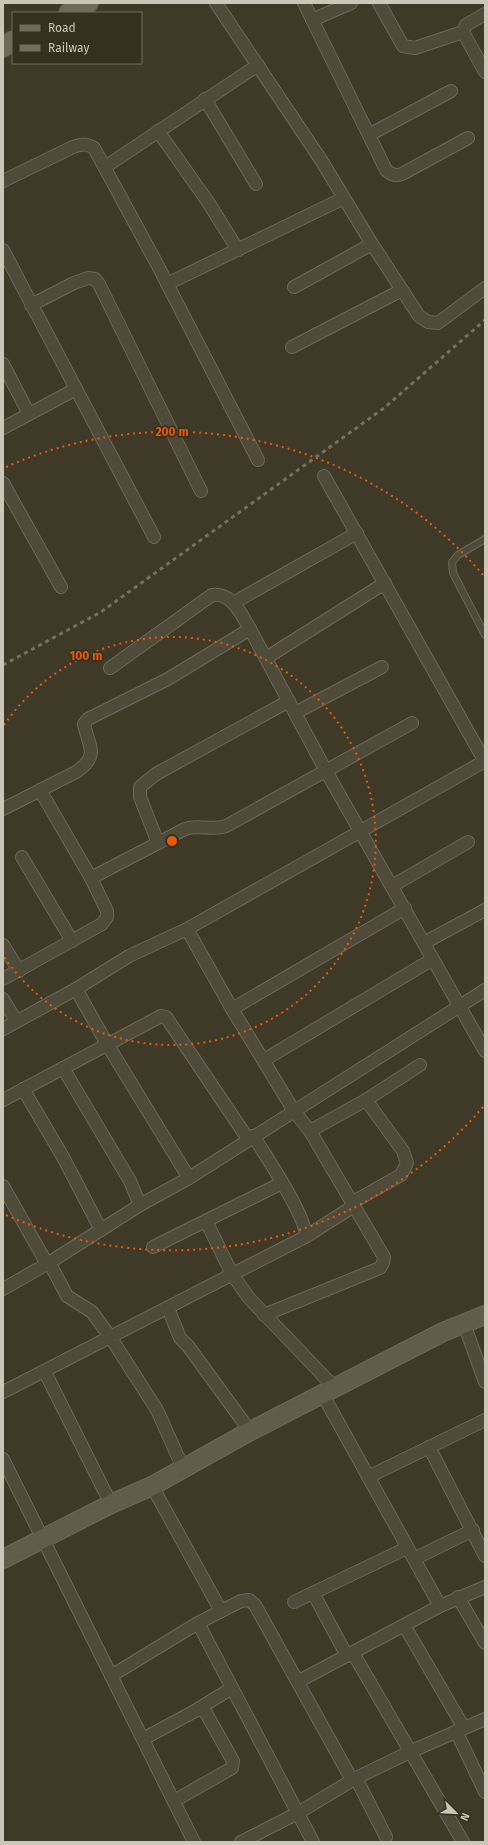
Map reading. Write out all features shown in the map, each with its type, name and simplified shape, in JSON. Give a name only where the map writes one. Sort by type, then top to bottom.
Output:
[{"type":"main road","points":[[71,12],[88,3]]},
{"type":"main road","points":[[3,46],[12,42]]},
{"type":"street","points":[[216,3],[321,160],[372,244],[419,316],[428,322],[433,323],[444,319],[485,288]]},
{"type":"street","points":[[304,3],[386,170],[393,175],[402,174],[468,138]]},
{"type":"street","points":[[312,20],[351,3]]},
{"type":"street","points":[[379,3],[403,46],[409,48],[463,32]]},
{"type":"street","points":[[485,14],[466,25],[463,32],[485,72]]},
{"type":"street","points":[[105,167],[258,65]]},
{"type":"street","points":[[369,135],[450,91]]},
{"type":"street","points":[[205,99],[256,184]]},
{"type":"street","points":[[158,131],[208,202],[238,250]]},
{"type":"street","points":[[3,180],[82,144],[88,144],[94,148],[167,284],[258,460]]},
{"type":"street","points":[[167,284],[344,198]]},
{"type":"street","points":[[294,287],[372,244]]},
{"type":"street","points":[[3,251],[154,537]]},
{"type":"street","points":[[32,305],[83,279],[95,279],[99,284],[201,491]]},
{"type":"street","points":[[292,347],[402,290]]},
{"type":"street","points":[[3,364],[29,414]]},
{"type":"street","points":[[3,428],[76,388]]},
{"type":"street","points":[[3,1029],[76,989],[129,956],[187,929],[485,761],[324,476]]},
{"type":"street","points":[[3,483],[61,587]]},
{"type":"street","points":[[233,603],[357,533]]},
{"type":"street","points":[[266,658],[385,583]]},
{"type":"street","points":[[110,668],[212,595],[220,594],[233,603],[250,629],[326,771],[405,908],[458,1006],[485,1051]]},
{"type":"street","points":[[3,809],[76,772],[90,760],[91,750],[84,724],[88,719],[168,679],[250,629]]},
{"type":"street","points":[[295,713],[382,667]]},
{"type":"street","points":[[158,843],[140,797],[140,787],[156,774],[288,700]]},
{"type":"street","points":[[91,878],[190,827],[216,829],[226,826],[412,723]]},
{"type":"street","points":[[3,979],[102,924],[107,918],[107,911],[91,878],[40,790]]},
{"type":"street","points":[[392,886],[468,842]]},
{"type":"street","points":[[22,857],[72,941]]},
{"type":"street","points":[[232,1009],[405,908]]},
{"type":"street","points":[[424,942],[485,910]]},
{"type":"street","points":[[187,929],[232,1009],[294,1111],[310,1131],[384,1257],[382,1266],[264,1315]]},
{"type":"street","points":[[3,945],[19,971]]},
{"type":"street","points":[[264,1060],[433,959]]},
{"type":"street","points":[[76,989],[107,1044],[189,1178]]},
{"type":"street","points":[[3,1289],[48,1263],[140,1205],[189,1178],[485,990]]},
{"type":"street","points":[[3,999],[16,1022]]},
{"type":"street","points":[[3,1100],[161,1016],[166,1017],[282,1183],[306,1228],[305,1237]]},
{"type":"street","points":[[310,1131],[366,1100],[420,1065]]},
{"type":"street","points":[[63,1068],[130,1181],[140,1205]]},
{"type":"street","points":[[24,1089],[63,1157],[100,1230]]},
{"type":"street","points":[[3,1392],[45,1372],[305,1237],[401,1175],[407,1163],[403,1151],[366,1100]]},
{"type":"street","points":[[153,1247],[282,1183]]},
{"type":"street","points":[[3,1186],[67,1296],[92,1312],[111,1338],[157,1410],[183,1468]]},
{"type":"street","points":[[206,1221],[232,1274],[249,1298],[329,1392],[368,1477],[440,1606]]},
{"type":"street","points":[[168,1308],[180,1338],[188,1346],[250,1431]]},
{"type":"street","points":[[3,1558],[111,1504],[152,1486],[250,1431],[329,1392],[443,1332],[485,1315]]},
{"type":"street","points":[[464,1324],[485,1382]]},
{"type":"street","points":[[45,1372],[111,1504]]},
{"type":"street","points":[[368,1477],[429,1447],[483,1424]]},
{"type":"street","points":[[429,1447],[473,1530],[485,1556]]},
{"type":"street","points":[[3,1459],[194,1842]]},
{"type":"street","points":[[152,1486],[221,1611]]},
{"type":"street","points":[[414,1559],[473,1530]]},
{"type":"street","points":[[294,1602],[407,1548]]},
{"type":"street","points":[[298,1681],[440,1606],[458,1597],[485,1587]]},
{"type":"street","points":[[313,1593],[412,1751],[463,1842]]},
{"type":"street","points":[[458,1597],[485,1643]]},
{"type":"street","points":[[112,1676],[198,1623],[245,1600],[252,1602],[386,1837]]},
{"type":"street","points":[[198,1623],[314,1842]]},
{"type":"street","points":[[404,1625],[460,1730],[485,1792]]},
{"type":"street","points":[[143,1740],[232,1688]]},
{"type":"street","points":[[174,1801],[232,1768],[233,1766],[233,1761],[206,1713],[198,1709]]},
{"type":"street","points":[[241,1842],[298,1813],[354,1779],[412,1751],[485,1719]]},
{"type":"lane","points":[[485,540],[458,555],[452,562],[453,573],[485,635]]},
{"type":"railway","points":[[3,665],[101,612],[384,408],[485,320]]}]
